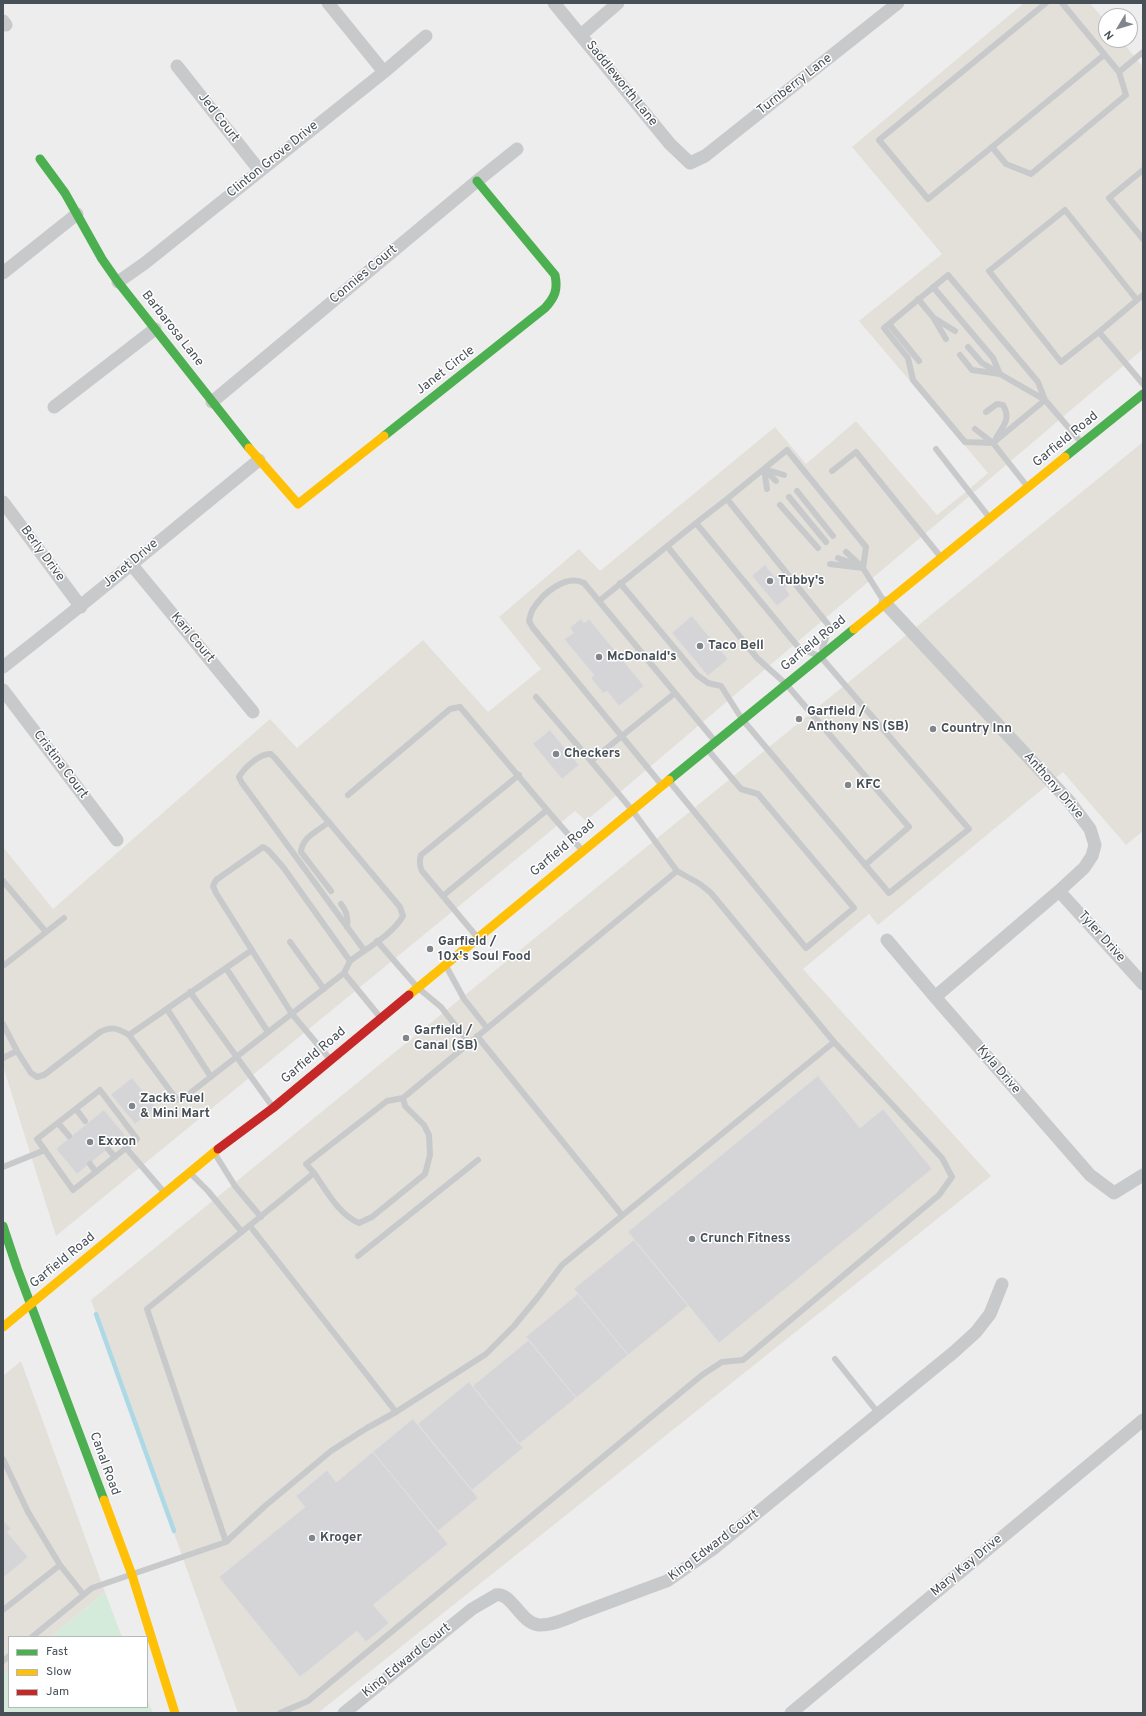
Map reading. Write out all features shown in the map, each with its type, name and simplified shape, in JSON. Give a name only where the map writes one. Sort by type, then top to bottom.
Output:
[{"type":"main road","name":"Barbarosa Lane","points":[[40,159],[65,193],[102,259],[118,282],[259,460],[298,504]]},
{"type":"main road","name":"Janet Circle","points":[[298,504],[546,308],[553,300],[558,289],[555,275],[476,181]]},
{"type":"main road","name":"Garfield Road","points":[[3,1327],[214,1152],[273,1108],[665,782],[1143,394]]},
{"type":"main road","name":"Canal Road","points":[[3,1226],[30,1304],[132,1575],[175,1713]]},
{"type":"street","points":[[328,3],[384,72]]},
{"type":"street","name":"Saddleworth Lane","points":[[554,3],[670,144],[690,163]]},
{"type":"street","points":[[581,35],[618,3]]},
{"type":"street","name":"Turnberry Lane","points":[[690,163],[705,156],[898,3]]},
{"type":"street","name":"Clinton Grove Drive","points":[[118,282],[145,263],[384,72],[426,36]]},
{"type":"street","name":"Jed Court","points":[[177,66],[260,171]]},
{"type":"street","name":"Connies Court","points":[[212,402],[476,181],[517,149]]},
{"type":"street","points":[[3,273],[77,214]]},
{"type":"street","points":[[54,407],[155,329]]},
{"type":"street","name":"Janet Drive","points":[[3,667],[81,607],[130,564],[259,460]]},
{"type":"street","name":"Berly Drive","points":[[3,502],[81,607]]},
{"type":"street","name":"Kari Court","points":[[130,564],[253,712]]},
{"type":"street","name":"Anthony Drive","points":[[884,603],[1069,801],[1090,829],[1095,845],[1092,856],[1084,868],[935,997]]},
{"type":"street","name":"Cristina Court","points":[[3,690],[117,840]]},
{"type":"street","name":"Tyler Drive","points":[[1059,891],[1143,984]]},
{"type":"street","name":"Kyla Drive","points":[[887,940],[1090,1175],[1114,1193],[1143,1175]]},
{"type":"street","name":"King Edward Court","points":[[343,1713],[472,1609],[496,1595],[500,1594],[506,1597],[528,1621],[541,1625],[565,1619],[667,1581],[713,1549],[954,1352],[976,1332],[990,1314],[1002,1284]]},
{"type":"street","name":"Mary Kay Drive","points":[[794,1712],[1143,1420]]},
{"type":"lane","points":[[1046,3],[879,140],[928,199],[1104,55]]},
{"type":"lane","points":[[992,147],[1006,164],[1031,174],[1126,95],[1119,72],[1062,3]]},
{"type":"lane","points":[[1119,72],[1143,52]]},
{"type":"lane","points":[[1143,170],[1109,198],[1143,240]]},
{"type":"lane","points":[[1137,300],[1065,210],[989,271],[1061,362],[1099,332],[1143,295]]},
{"type":"lane","points":[[1045,400],[993,443],[965,442],[913,380],[908,358],[884,328],[948,274],[1038,382],[1045,400],[1082,444]]},
{"type":"lane","points":[[933,287],[993,358],[1000,374]]},
{"type":"lane","points":[[918,299],[933,317],[946,338]]},
{"type":"lane","points":[[933,317],[955,331]]},
{"type":"lane","points":[[889,324],[919,361]]},
{"type":"lane","points":[[1099,332],[1143,384]]},
{"type":"lane","points":[[968,347],[982,363],[1045,400]]},
{"type":"lane","points":[[960,355],[972,370],[1000,374]]},
{"type":"lane","points":[[986,412],[997,404],[1003,405],[1007,412],[1006,421],[993,443]]},
{"type":"lane","points":[[975,429],[993,443],[1028,487]]},
{"type":"lane","points":[[936,449],[990,518]]},
{"type":"lane","points":[[599,601],[787,450],[866,547],[863,568]]},
{"type":"lane","points":[[832,471],[856,452],[941,557]]},
{"type":"lane","points":[[764,469],[784,474]]},
{"type":"lane","points":[[764,469],[776,481]]},
{"type":"lane","points":[[764,469],[767,489]]},
{"type":"lane","points":[[797,490],[833,536]]},
{"type":"lane","points":[[789,497],[826,542]]},
{"type":"lane","points":[[727,499],[830,627],[820,656]]},
{"type":"lane","points":[[780,505],[818,548]]},
{"type":"lane","points":[[620,583],[697,675],[708,683],[721,686],[742,719],[889,894],[969,829],[820,656],[800,649],[696,523]]},
{"type":"lane","points":[[667,546],[757,658],[786,684],[910,827],[865,865]]},
{"type":"lane","points":[[846,552],[863,568],[884,603]]},
{"type":"lane","points":[[838,558],[863,568]]},
{"type":"lane","points":[[830,564],[863,568]]},
{"type":"lane","points":[[707,748],[741,789],[758,794],[854,908],[806,948],[665,782],[622,736],[533,628],[529,621],[532,610],[551,591],[569,580],[578,580],[584,583],[715,742]]},
{"type":"lane","points":[[591,761],[675,693]]},
{"type":"lane","points":[[280,1713],[308,1701],[702,1375],[722,1362],[743,1360],[939,1195],[952,1177],[942,1158],[834,1042],[711,893],[700,884],[677,871],[632,810],[536,697]]},
{"type":"lane","points":[[348,795],[450,709],[460,707],[465,711],[582,850]]},
{"type":"lane","points":[[3,1024],[17,1051],[31,1073],[37,1078],[44,1075],[100,1032],[108,1028],[118,1029],[129,1035],[174,1096],[179,1100],[211,1077],[344,973],[350,961],[399,923],[403,916],[400,907],[271,754],[263,755],[242,772],[240,777],[246,789],[364,950]]},
{"type":"lane","points":[[477,937],[419,865],[419,860],[422,855],[519,775]]},
{"type":"lane","points":[[444,895],[547,810]]},
{"type":"lane","points":[[329,822],[306,839],[302,845],[301,852],[331,891]]},
{"type":"lane","points":[[331,1060],[292,1014],[216,893],[213,886],[216,880],[257,850],[263,847],[268,850],[283,867],[350,961]]},
{"type":"lane","points":[[403,1098],[405,1106],[424,1125],[429,1135],[430,1155],[425,1174],[372,1218],[359,1223],[353,1220],[342,1210],[306,1164],[387,1101],[403,1098],[677,871]]},
{"type":"lane","points":[[3,881],[46,932]]},
{"type":"lane","points":[[341,904],[346,911],[348,920],[347,927]]},
{"type":"lane","points":[[3,966],[64,918]]},
{"type":"lane","points":[[377,940],[418,987],[441,1007],[469,1043]]},
{"type":"lane","points":[[290,942],[324,989]]},
{"type":"lane","points":[[129,1035],[252,950]]},
{"type":"lane","points":[[445,964],[464,999],[487,1028]]},
{"type":"lane","points":[[226,968],[268,1032]]},
{"type":"lane","points":[[344,973],[381,1018]]},
{"type":"lane","points":[[190,992],[273,1108]]},
{"type":"lane","points":[[167,1009],[211,1077]]},
{"type":"lane","points":[[477,1036],[622,1215]]},
{"type":"lane","points":[[33,1636],[92,1588],[226,1542],[265,1506],[331,1451],[367,1428],[396,1412],[486,1354],[514,1326],[562,1265],[834,1042]]},
{"type":"lane","points":[[3,1058],[17,1051]]},
{"type":"lane","points":[[100,1090],[137,1139],[73,1190],[37,1139],[58,1123],[100,1090]]},
{"type":"lane","points":[[76,1109],[85,1121]]},
{"type":"lane","points":[[58,1123],[68,1136]]},
{"type":"lane","points":[[126,1148],[165,1194]]},
{"type":"lane","points":[[3,1167],[45,1150]]},
{"type":"lane","points":[[108,1150],[114,1157]]},
{"type":"lane","points":[[214,1152],[235,1186],[261,1217]]},
{"type":"lane","points":[[358,1256],[478,1160]]},
{"type":"lane","points":[[90,1164],[96,1172]]},
{"type":"lane","points":[[190,1173],[208,1191],[242,1232]]},
{"type":"lane","points":[[226,1542],[147,1309],[314,1173]]},
{"type":"lane","points":[[250,1226],[396,1412]]},
{"type":"lane","points":[[835,1359],[879,1414]]},
{"type":"lane","points":[[3,1459],[28,1512],[60,1565],[84,1594]]},
{"type":"lane","points":[[3,1610],[60,1565]]},
{"type":"shaded area","points":[[1024,3],[1090,3],[1098,12],[1098,48],[1128,48],[1143,67],[1143,349],[586,821],[575,811],[56,1236],[3,1066],[3,847],[53,909],[270,719],[297,748],[423,640],[488,712],[541,669],[499,617],[579,549],[600,571],[775,427],[806,464],[856,421],[937,515],[988,473],[859,321],[942,254],[852,147]]},
{"type":"shaded area","points":[[1143,442],[1143,831],[1126,845],[1063,772],[878,925],[869,914],[803,969],[991,1176],[318,1713],[238,1713],[91,1300]]},
{"type":"shaded area","points":[[21,1361],[105,1592],[52,1636],[8,1636],[8,1672],[3,1676],[3,1376]]},
{"type":"green space","points":[[105,1592],[122,1636],[52,1636]]},
{"type":"green space","points":[[8,1672],[8,1708],[148,1708],[148,1701],[153,1713],[3,1713],[3,1676]]},
{"type":"building","name":"Tubby's","points":[[765,565],[775,577],[778,574],[788,586],[785,588],[790,595],[777,606],[752,576]]},
{"type":"building","name":"Taco Bell","points":[[692,616],[728,659],[708,676],[672,633]]},
{"type":"building","name":"McDonald's","points":[[581,619],[584,623],[589,619],[644,686],[619,706],[607,691],[603,693],[591,678],[594,675],[564,639],[574,633],[570,628]]},
{"type":"building","name":"Checkers","points":[[550,730],[579,765],[562,779],[533,744]]},
{"type":"building","points":[[818,1076],[860,1128],[883,1109],[932,1169],[719,1343],[628,1232]]},
{"type":"building","points":[[132,1078],[156,1107],[135,1124],[111,1095]]},
{"type":"building","points":[[104,1110],[125,1135],[77,1174],[56,1149]]},
{"type":"building","points":[[634,1240],[688,1306],[628,1355],[574,1289]]},
{"type":"building","points":[[578,1294],[628,1355],[576,1398],[526,1337]]},
{"type":"building","points":[[529,1340],[576,1398],[519,1444],[473,1386]]},
{"type":"building","points":[[469,1382],[523,1448],[472,1490],[418,1424]]},
{"type":"building","points":[[413,1419],[478,1498],[438,1531],[373,1452]]},
{"type":"building","points":[[373,1452],[448,1544],[373,1605],[389,1623],[366,1642],[357,1631],[300,1677],[219,1577],[305,1507],[296,1496],[327,1470],[336,1482]]},
{"type":"building","points":[[3,1520],[11,1529],[7,1532],[28,1557],[3,1578]]},
{"type":"waterway","points":[[96,1314],[174,1531]]},
{"type":"traffic: fast","points":[[40,159],[65,193],[102,259],[118,282],[249,448]]},
{"type":"traffic: fast","points":[[384,436],[545,308],[555,293],[555,275],[477,181]]},
{"type":"traffic: fast","points":[[1065,457],[1143,394]]},
{"type":"traffic: fast","points":[[669,780],[854,629]]},
{"type":"traffic: fast","points":[[3,1226],[17,1268],[104,1500]]},
{"type":"traffic: slow","points":[[249,448],[298,504],[384,436]]},
{"type":"traffic: slow","points":[[854,629],[1065,457]]},
{"type":"traffic: slow","points":[[409,995],[669,780]]},
{"type":"traffic: slow","points":[[3,1327],[218,1149]]},
{"type":"traffic: slow","points":[[104,1500],[132,1575],[175,1713]]},
{"type":"traffic: jam","points":[[218,1149],[273,1108],[409,995]]},
{"type":"place","name":"Tubby's","points":[[770,581]]},
{"type":"place","name":"Taco Bell","points":[[700,646]]},
{"type":"place","name":"McDonald's","points":[[599,657]]},
{"type":"place","name":"Garfield / Anthony NS (SB)","points":[[799,719]]},
{"type":"place","name":"Country Inn","points":[[933,729]]},
{"type":"place","name":"Checkers","points":[[556,754]]},
{"type":"place","name":"KFC","points":[[848,785]]},
{"type":"place","name":"Garfield / 10x's Soul Food","points":[[430,949]]},
{"type":"place","name":"Garfield / Canal (SB)","points":[[406,1038]]},
{"type":"place","name":"Zacks Fuel & Mini Mart","points":[[132,1106]]},
{"type":"place","name":"Exxon","points":[[90,1142]]},
{"type":"place","name":"Crunch Fitness","points":[[692,1239]]},
{"type":"place","name":"Kroger","points":[[312,1538]]}]
